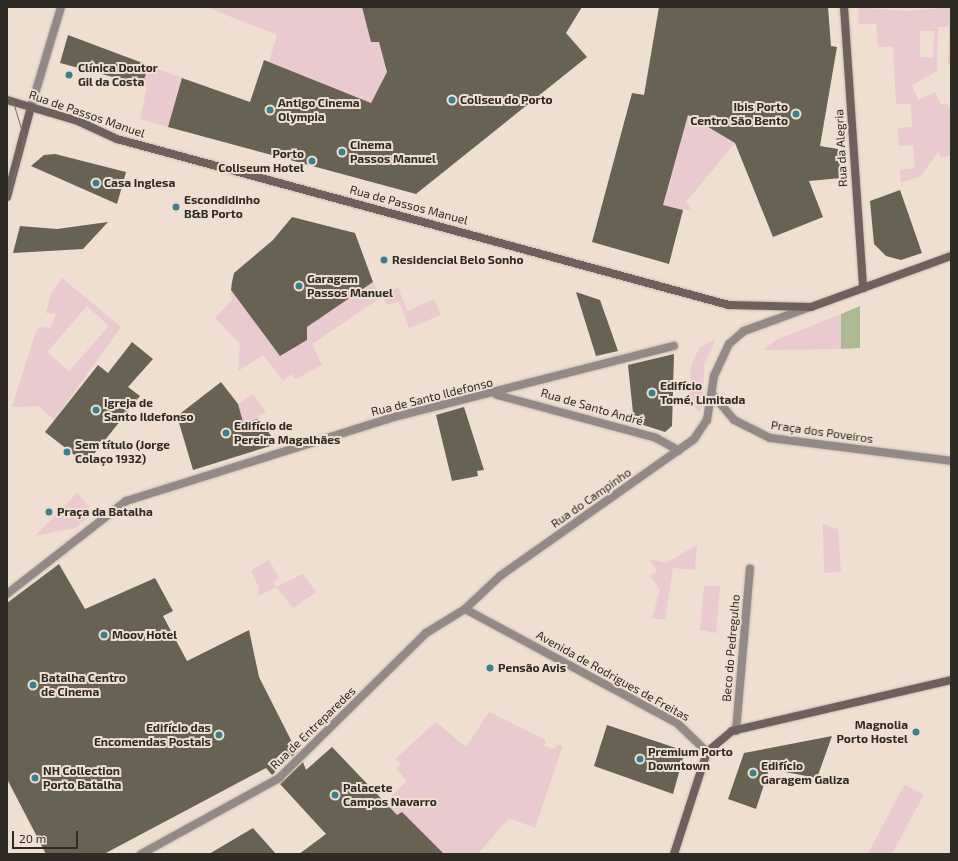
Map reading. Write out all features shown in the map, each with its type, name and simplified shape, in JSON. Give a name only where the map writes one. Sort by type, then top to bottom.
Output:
[{"type":"street","points":[[7,197],[31,107],[61,7]]},
{"type":"street","name":"Rua da Alegria","points":[[844,7],[862,288]]},
{"type":"street","name":"Rua de Passos Manuel","points":[[7,100],[78,121],[117,139],[729,305],[811,307]]},
{"type":"street","points":[[714,396],[718,364],[729,344],[744,331],[951,256]]},
{"type":"street","name":"Rua de Santo Ildefonso","points":[[7,594],[126,501],[387,419],[495,394],[598,363],[674,346]]},
{"type":"street","name":"Rua de Santo André","points":[[495,394],[656,438],[679,451]]},
{"type":"street","name":"Rua do Campinho","points":[[465,609],[500,576],[679,451],[703,429],[714,396]]},
{"type":"street","name":"Praça dos Poveiros","points":[[714,396],[734,420],[770,438],[951,461]]},
{"type":"street","name":"Beco do Pedregulho","points":[[736,731],[750,569]]},
{"type":"street","name":"Avenida de Rodrigues de Freitas","points":[[465,609],[676,723],[707,752]]},
{"type":"street","name":"Rua de Entreparedes","points":[[141,854],[279,778],[426,633],[465,609]]},
{"type":"street","points":[[674,854],[707,752],[736,731],[951,680]]},
{"type":"shaded area","points":[[206,7],[363,7],[371,42],[379,42],[387,72],[371,103],[269,62],[277,35]]},
{"type":"shaded area","points":[[858,7],[906,11],[951,7],[951,63],[948,65],[949,27],[938,27],[937,71],[912,85],[918,100],[935,92],[941,105],[947,103],[951,112],[951,155],[941,158],[938,152],[921,176],[901,183],[900,170],[915,168],[913,145],[899,146],[898,128],[912,127],[911,104],[896,104],[893,47],[878,47],[876,24],[859,24]],"holes":[[[920,31],[934,31],[933,58],[920,57]]]},
{"type":"shaded area","points":[[148,65],[182,78],[168,127],[140,119],[147,87],[143,85]]},
{"type":"shaded area","points":[[687,116],[707,122],[707,127],[735,143],[686,202],[692,211],[663,205]]},
{"type":"shaded area","points":[[62,278],[121,327],[54,420],[38,406],[12,407],[35,334],[39,327],[50,328],[56,314],[46,313],[51,294]],"holes":[[[87,306],[109,326],[69,371],[47,352]]]},
{"type":"shaded area","points":[[373,282],[379,293],[398,288],[408,311],[434,299],[441,315],[409,328],[399,301],[387,305],[383,296],[312,344],[322,365],[296,379],[291,374],[283,381],[263,355],[238,371],[240,344],[215,318],[232,300],[231,290],[280,356],[307,340],[307,327]]},
{"type":"shaded area","points":[[860,306],[860,348],[841,349],[841,314]]},
{"type":"shaded area","points":[[841,314],[841,349],[763,350],[776,340]]},
{"type":"shaded area","points":[[716,339],[704,365],[703,405],[699,413],[690,397],[691,365],[700,347]]},
{"type":"shaded area","points":[[253,394],[266,412],[258,415],[259,419],[243,422],[238,404]]},
{"type":"shaded area","points":[[77,493],[89,506],[91,515],[75,528],[35,536]]},
{"type":"shaded area","points":[[823,524],[838,529],[841,572],[824,573]]},
{"type":"shaded area","points":[[697,545],[695,570],[673,568],[665,620],[652,618],[660,590],[650,576],[657,571],[649,559],[666,563]]},
{"type":"shaded area","points":[[269,560],[279,578],[273,582],[276,587],[257,597],[259,588],[251,570]]},
{"type":"shaded area","points":[[303,574],[316,592],[293,608],[276,587]]},
{"type":"shaded area","points":[[704,586],[720,586],[716,633],[700,630]]},
{"type":"shaded area","points":[[489,712],[546,740],[544,746],[555,749],[557,745],[563,745],[535,828],[509,818],[478,854],[444,854],[402,812],[396,816],[385,802],[407,781],[396,768],[401,765],[395,759],[436,722],[466,747]]},
{"type":"shaded area","points":[[904,785],[924,794],[892,854],[868,854]]},
{"type":"building","name":"Coliseu do Porto","points":[[362,7],[582,7],[566,33],[587,57],[416,194],[168,127],[182,78],[250,102],[264,60],[371,103],[387,72],[379,42],[371,42]]},
{"type":"building","points":[[659,7],[828,7],[831,46],[837,47],[820,146],[838,149],[841,178],[809,181],[823,217],[773,237],[735,143],[688,115],[663,205],[683,210],[669,264],[592,242],[632,93],[644,95]]},
{"type":"building","points":[[68,35],[148,65],[143,85],[60,63]]},
{"type":"building","name":"Casa Inglesa","points":[[55,154],[126,172],[117,204],[31,166],[44,155]]},
{"type":"building","points":[[900,190],[922,253],[901,260],[886,256],[874,244],[870,201]]},
{"type":"building","name":"Garagem Passos Manuel","points":[[292,217],[355,233],[373,282],[307,327],[307,340],[280,356],[231,290],[234,273],[273,240]]},
{"type":"building","points":[[108,222],[83,249],[13,253],[20,226],[57,229]]},
{"type":"building","points":[[576,292],[600,300],[618,351],[596,356]]},
{"type":"building","name":"Igreja de Santo Ildefonso","points":[[132,342],[153,359],[128,387],[140,396],[86,464],[45,432],[98,365],[108,373]]},
{"type":"building","name":"Edifício Tomé, Limitada","points":[[674,354],[672,426],[665,432],[634,422],[628,365]]},
{"type":"building","name":"Edifício de Pereira Magalhães","points":[[221,382],[238,404],[243,422],[259,419],[277,444],[193,470],[177,416]]},
{"type":"building","points":[[464,407],[484,470],[477,471],[478,476],[452,481],[436,415]]},
{"type":"building","points":[[59,564],[85,609],[155,578],[173,611],[163,616],[187,661],[249,630],[259,677],[297,752],[272,775],[266,768],[104,854],[46,854],[7,779],[7,603]]},
{"type":"building","name":"Premium Porto Downtown","points":[[607,725],[685,751],[673,794],[594,766]]},
{"type":"building","name":"Edifício Garagem Galiza","points":[[832,736],[817,778],[769,769],[756,809],[728,799],[744,753]]},
{"type":"building","points":[[332,747],[397,815],[402,812],[444,854],[299,854],[326,834],[280,784],[303,762],[306,770]]},
{"type":"building","points":[[253,828],[276,854],[209,854]]},
{"type":"tram line","points":[[7,97],[13,102],[24,138],[7,201]]},
{"type":"place","name":"Clínica Doutor Gil da Costa","points":[[69,75]]},
{"type":"place","name":"Coliseu do Porto","points":[[452,100]]},
{"type":"place","name":"Antigo Cinema Olympia","points":[[270,110]]},
{"type":"place","name":"Ibis Porto Centro São Bento","points":[[796,114]]},
{"type":"place","name":"Cinema Passos Manuel","points":[[342,152]]},
{"type":"place","name":"Porto Coliseum Hotel","points":[[312,161]]},
{"type":"place","name":"Casa Inglesa","points":[[96,183]]},
{"type":"place","name":"Escondidinho B&B Porto","points":[[176,207]]},
{"type":"place","name":"Residencial Belo Sonho","points":[[384,260]]},
{"type":"place","name":"Garagem Passos Manuel","points":[[299,286]]},
{"type":"place","name":"Edifício Tomé, Limitada","points":[[652,393]]},
{"type":"place","name":"Igreja de Santo Ildefonso","points":[[96,410]]},
{"type":"place","name":"Edifício de Pereira Magalhães","points":[[226,433]]},
{"type":"place","name":"Sem título (Jorge Colaço 1932)","points":[[67,452]]},
{"type":"place","name":"Praça da Batalha","points":[[49,512]]},
{"type":"place","name":"Moov Hotel","points":[[104,635]]},
{"type":"place","name":"Pensão Avis","points":[[490,668]]},
{"type":"place","name":"Batalha Centro de Cinema","points":[[33,685]]},
{"type":"place","name":"Magnolia Porto Hostel","points":[[916,732]]},
{"type":"place","name":"Edifício das Encomendas Postais","points":[[219,735]]},
{"type":"place","name":"Premium Porto Downtown","points":[[640,759]]},
{"type":"place","name":"Edifício Garagem Galiza","points":[[753,773]]},
{"type":"place","name":"NH Collection Porto Batalha","points":[[35,778]]},
{"type":"place","name":"Palacete Campos Navarro","points":[[335,795]]}]
